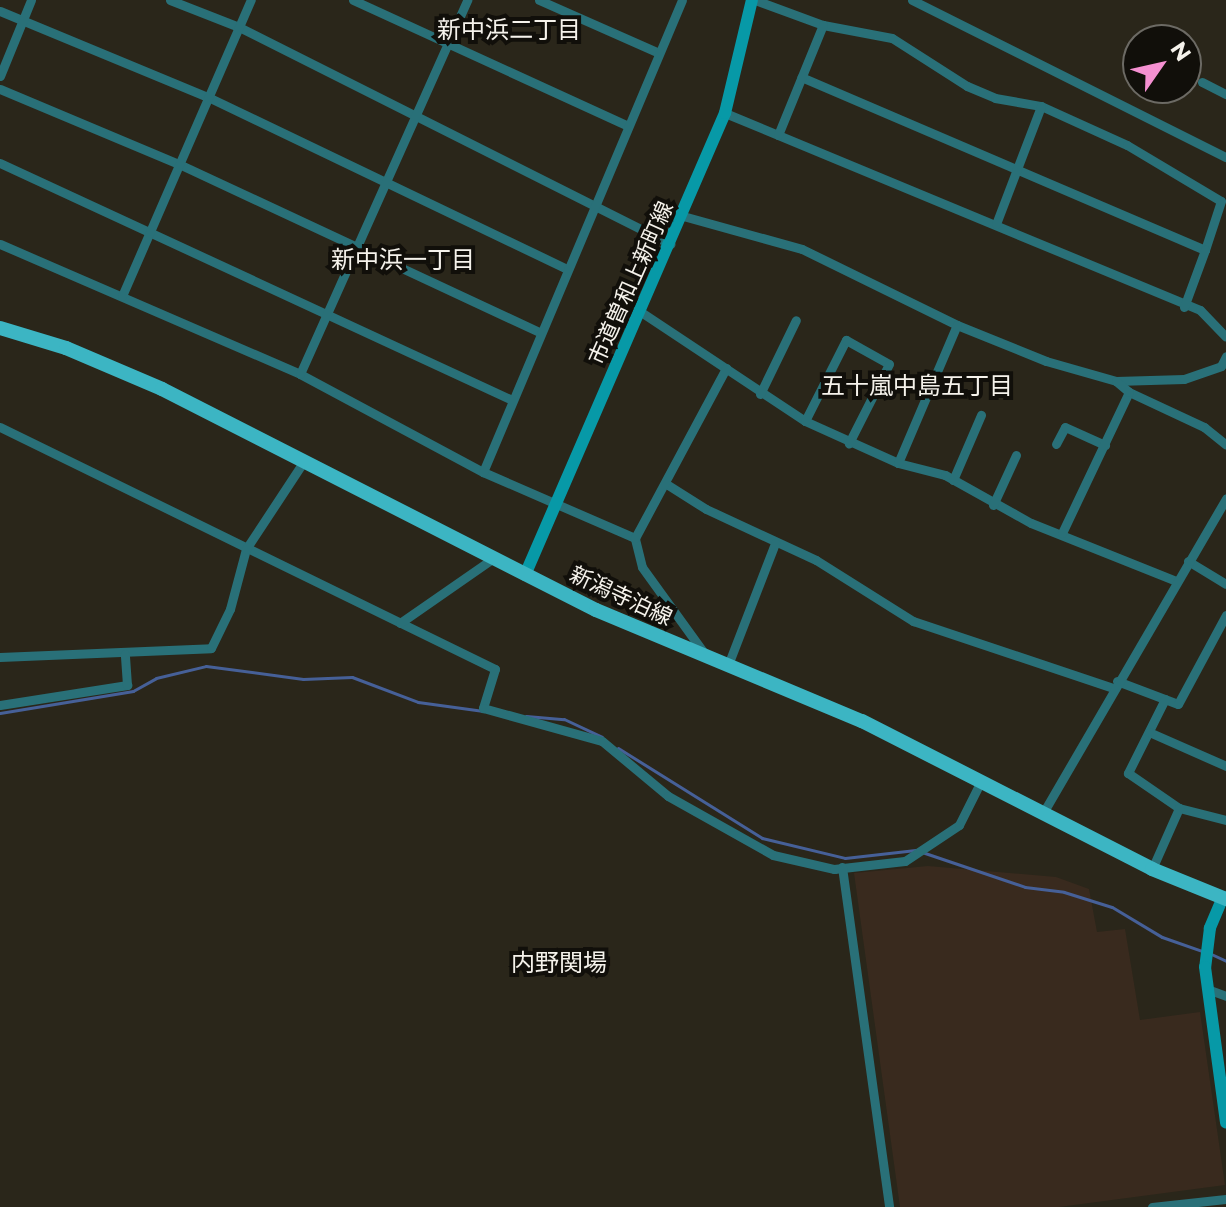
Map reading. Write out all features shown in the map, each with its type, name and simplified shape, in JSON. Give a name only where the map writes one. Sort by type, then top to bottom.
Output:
[{"type":"main road","name":"新潟寺泊線","points":[[0,328],[117,369],[525,575],[862,721],[1152,869],[1224,898]]},
{"type":"street","points":[[0,76],[31,0]]},
{"type":"street","points":[[170,0],[239,27],[670,244]]},
{"type":"street","points":[[122,296],[251,0]]},
{"type":"street","points":[[353,0],[626,125]]},
{"type":"street","points":[[300,374],[329,317],[467,0]]},
{"type":"street","points":[[539,0],[657,52]]},
{"type":"street","points":[[483,472],[567,269],[597,207],[626,125],[682,0]]},
{"type":"street","points":[[754,0],[823,25],[892,38],[967,86],[995,98],[1041,106],[1127,145],[1223,202],[1184,307]]},
{"type":"street","name":"市道曽和上新町線","points":[[525,575],[725,113],[754,0]]},
{"type":"street","points":[[912,0],[1226,157]]},
{"type":"street","points":[[0,11],[208,97],[567,269]]},
{"type":"street","points":[[778,135],[823,25]]},
{"type":"street","points":[[802,77],[1205,250]]},
{"type":"street","points":[[1202,82],[1226,94]]},
{"type":"street","points":[[0,89],[181,165],[541,333]]},
{"type":"street","points":[[996,224],[1041,106]]},
{"type":"street","points":[[725,113],[996,224],[1184,307],[1200,310],[1226,337]]},
{"type":"street","points":[[0,163],[152,230],[329,317],[512,400]]},
{"type":"street","points":[[683,216],[802,249],[957,325],[1046,361],[1116,381],[1184,379],[1221,366],[1226,356]]},
{"type":"street","points":[[0,244],[300,374],[483,472],[635,538]]},
{"type":"street","points":[[641,312],[760,394],[805,421],[898,463],[953,480],[993,505],[1176,581]]},
{"type":"street","points":[[760,394],[796,320]]},
{"type":"street","points":[[898,463],[957,325]]},
{"type":"street","points":[[805,421],[846,340],[889,364],[849,443]]},
{"type":"street","points":[[706,656],[642,567],[635,538],[668,485],[726,368]]},
{"type":"street","points":[[1116,381],[1129,392],[1204,427],[1226,445]]},
{"type":"street","points":[[1062,533],[1129,392]]},
{"type":"street","points":[[953,480],[981,415]]},
{"type":"street","points":[[0,427],[495,669],[483,708],[602,741],[668,796],[773,855],[842,867],[905,861],[959,825],[981,781]]},
{"type":"street","points":[[1056,444],[1065,427],[1105,445]]},
{"type":"street","points":[[993,505],[1016,455]]},
{"type":"street","points":[[0,657],[211,648],[230,609],[246,549],[304,461]]},
{"type":"street","points":[[668,485],[775,543],[816,560],[913,621],[1178,704],[1226,615]]},
{"type":"street","points":[[1043,813],[1226,498]]},
{"type":"street","points":[[728,665],[775,543]]},
{"type":"street","points":[[400,623],[492,559]]},
{"type":"street","points":[[1188,561],[1226,584]]},
{"type":"street","points":[[0,705],[127,685],[125,654]]},
{"type":"street","points":[[1165,699],[1128,773],[1179,808],[1226,820]]},
{"type":"street","points":[[1149,732],[1226,766]]},
{"type":"street","points":[[1152,869],[1179,808]]},
{"type":"street","points":[[842,867],[889,1207]]},
{"type":"street","points":[[1224,898],[1206,945],[1207,989],[1226,1123]]},
{"type":"street","points":[[1207,989],[1226,996]]},
{"type":"street","points":[[1152,1207],[1226,1199]]},
{"type":"shaded area","points":[[928,866],[1056,877],[1089,889],[1097,932],[1125,929],[1140,1020],[1200,1012],[1225,1185],[1059,1207],[900,1207],[854,873]]},
{"type":"waterway","points":[[0,713],[133,691],[156,678],[206,666],[303,679],[352,677],[418,702],[483,711]]},
{"type":"waterway","points":[[526,716],[564,719],[602,737]]},
{"type":"waterway","points":[[618,748],[762,838],[845,858],[916,850],[1025,887],[1064,892],[1112,907],[1162,937],[1202,951]]},
{"type":"waterway","points":[[1209,953],[1226,961]]},
{"type":"district","name":"新中浜二丁目","points":[[509,30]]},
{"type":"district","name":"新中浜一丁目","points":[[403,260]]},
{"type":"district","name":"五十嵐中島五丁目","points":[[917,386]]},
{"type":"district","name":"内野関場","points":[[559,963]]}]
